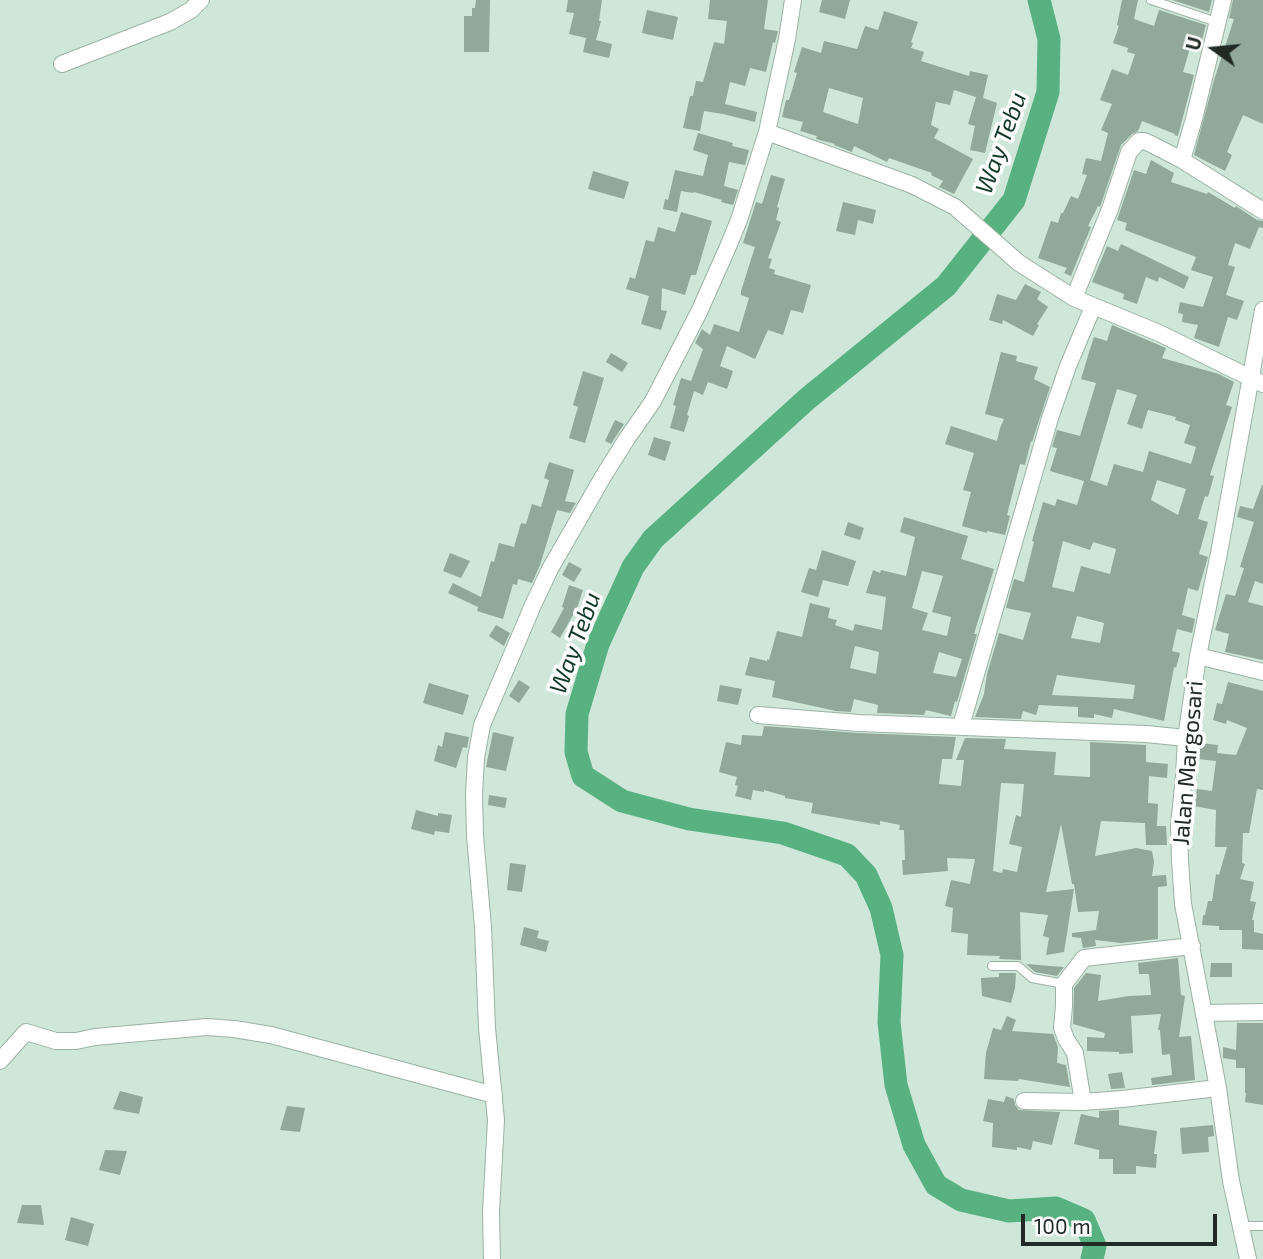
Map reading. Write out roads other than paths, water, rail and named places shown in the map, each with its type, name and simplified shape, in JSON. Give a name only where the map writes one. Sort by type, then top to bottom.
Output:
[{"type":"street","points":[[62,64],[170,22],[191,10],[201,0]]},
{"type":"street","points":[[492,1259],[491,1212],[496,1120],[487,1028],[474,794],[476,758],[482,725],[550,569],[628,436],[653,401],[699,312],[739,220],[767,132],[788,39],[793,0]]},
{"type":"street","points":[[1182,160],[1223,0]]},
{"type":"street","points":[[767,132],[912,185],[955,207],[1019,263],[1074,298],[1159,332],[1257,381]]},
{"type":"street","points":[[1074,298],[1110,209],[1129,152],[1139,141],[1182,160],[1263,211]]},
{"type":"street","points":[[961,726],[1050,418],[1093,307]]},
{"type":"street","name":"Jalan Margosari","points":[[1248,1259],[1231,1181],[1218,1088],[1183,904],[1179,826],[1185,738],[1198,656],[1257,381],[1263,310]]},
{"type":"street","points":[[1198,656],[1263,672]]},
{"type":"street","points":[[758,715],[859,723],[1146,734],[1185,738]]},
{"type":"street","points":[[1083,1102],[1075,1053],[1062,1028],[1064,984],[1084,958],[1192,946]]},
{"type":"street","points":[[1204,1013],[1263,1012]]},
{"type":"street","points":[[0,1061],[26,1032],[57,1041],[76,1041],[207,1027],[234,1028],[271,1035],[494,1095]]},
{"type":"street","points":[[1024,1101],[1083,1102],[1218,1088]]},
{"type":"lane","points":[[1151,0],[1217,22]]},
{"type":"lane","points":[[992,966],[1018,966],[1032,978],[1064,984]]},
{"type":"lane","points":[[1241,1226],[1263,1226]]},
{"type":"waterway","name":"Way Tebu","points":[[1039,0],[1049,39],[1048,92],[1014,200],[946,286],[807,399],[653,539],[633,567],[598,644],[577,714],[576,752],[583,776],[622,801],[689,819],[783,833],[847,855],[866,875],[881,908],[892,955],[889,1022],[896,1085],[914,1145],[936,1185],[961,1200],[1009,1211],[1056,1208],[1084,1220],[1095,1246],[1092,1259]]}]
